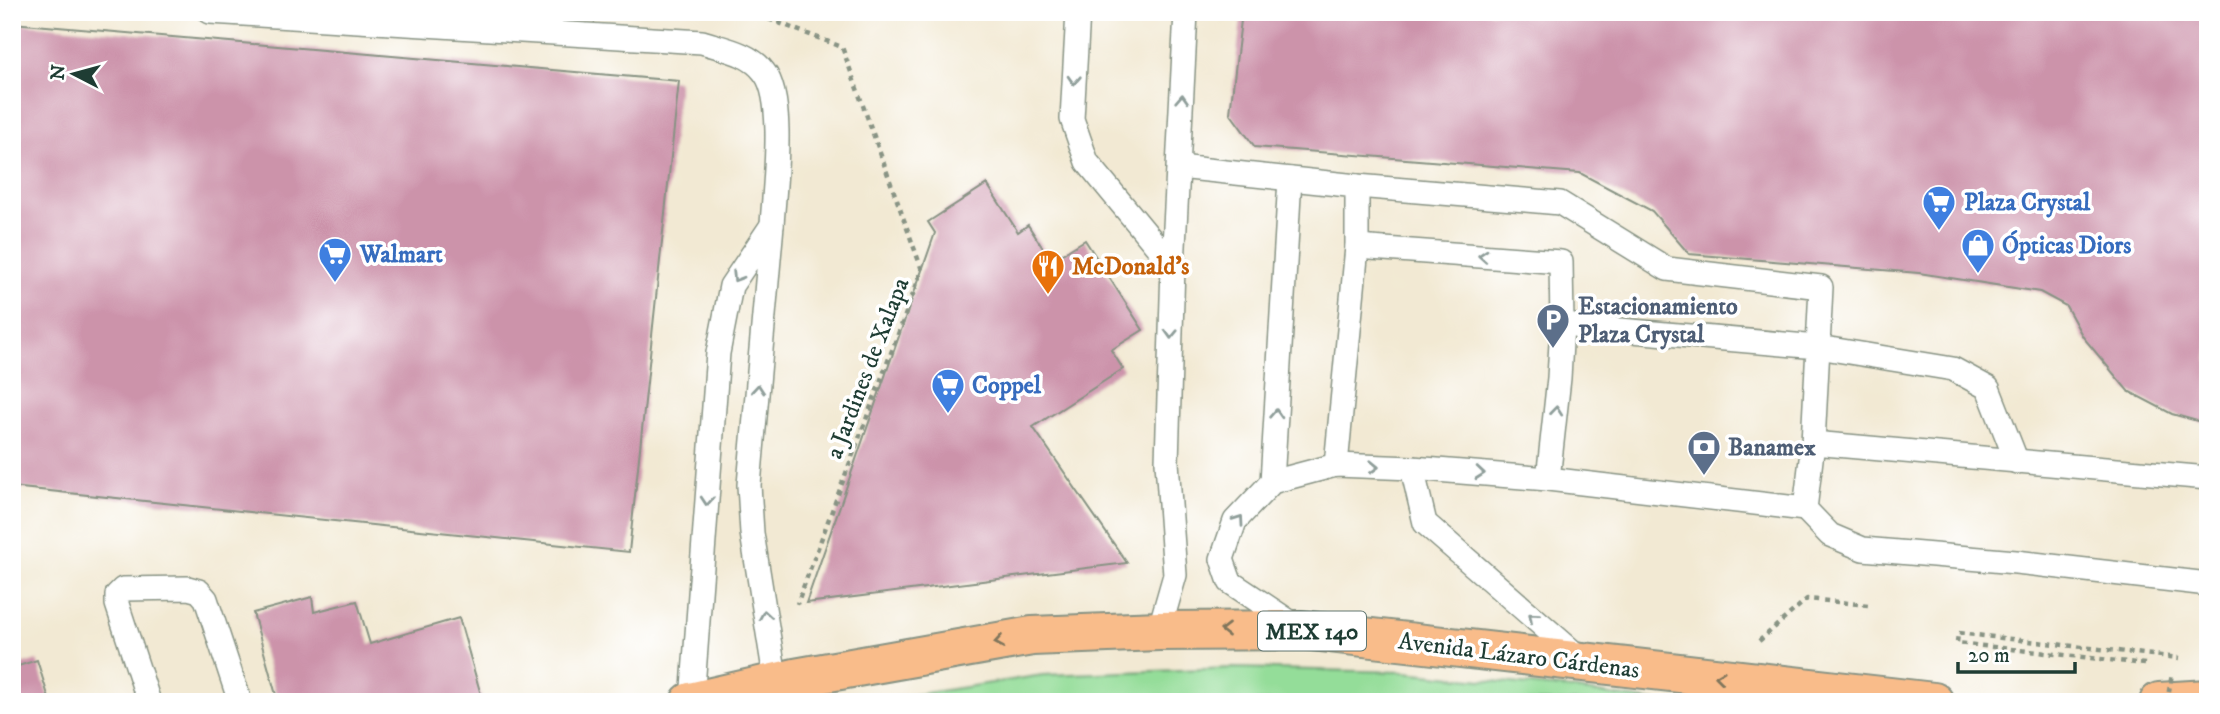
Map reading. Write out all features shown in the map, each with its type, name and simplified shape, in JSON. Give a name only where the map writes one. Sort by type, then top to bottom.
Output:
[{"type":"highway","name":"Avenida Lázaro Cárdenas","points":[[691,701],[1032,636],[1159,631],[1302,630],[1934,702]]},
{"type":"highway","points":[[2165,688],[2208,699]]},
{"type":"lane","points":[[210,12],[702,42],[741,53],[764,71],[774,88],[777,116],[772,225],[749,485],[752,533],[776,683]]},
{"type":"lane","points":[[1078,12],[1072,119],[1087,162],[1173,266]]},
{"type":"lane","points":[[1159,631],[1175,575],[1167,462],[1173,266],[1186,12]]},
{"type":"lane","points":[[1179,167],[1560,204],[1667,269],[1821,288],[1813,443],[1805,509]]},
{"type":"lane","points":[[1272,482],[1290,179]]},
{"type":"lane","points":[[1336,465],[1357,247],[1357,186]]},
{"type":"lane","points":[[691,701],[718,353],[731,286],[772,225]]},
{"type":"lane","points":[[1357,247],[1560,262],[1562,325],[1548,479]]},
{"type":"lane","points":[[1562,325],[1818,347],[1953,369],[1987,388],[2017,462]]},
{"type":"lane","points":[[1813,443],[2208,478]]},
{"type":"lane","points":[[1302,630],[1230,582],[1222,559],[1235,521],[1272,482],[1336,465],[1548,479],[1805,509],[1830,535],[1863,549],[2017,562],[2208,584]]},
{"type":"lane","points":[[1412,468],[1425,523],[1584,662]]},
{"type":"lane","points":[[149,702],[117,604],[117,595],[123,589],[188,588],[199,591],[206,599],[240,702]]},
{"type":"path","name":"a Jardines de Xalapa","points":[[750,12],[842,47],[922,270],[793,614]]},
{"type":"path","points":[[1720,677],[1807,599],[1868,605]]},
{"type":"path","points":[[2146,664],[1957,643],[1958,633],[2180,659]]},
{"type":"path","points":[[2165,688],[2167,702]]},
{"type":"green space","points":[[1233,668],[1405,672],[1570,689],[1659,702],[868,702],[1043,675]]},
{"type":"building","name":"Plaza Crystal","points":[[1242,12],[2208,12],[2208,424],[2172,414],[2128,391],[2083,337],[2066,306],[2040,292],[1919,273],[1689,254],[1652,211],[1580,173],[1255,147],[1230,113]]},
{"type":"building","name":"Walmart","points":[[12,23],[679,81],[629,552],[12,487]]},
{"type":"building","name":"Coppel","points":[[987,184],[1018,232],[1028,225],[1051,261],[1085,240],[1143,330],[1111,350],[1123,369],[1033,427],[1127,563],[806,603],[935,233],[928,222]]},
{"type":"building","points":[[312,597],[314,612],[357,601],[370,644],[459,618],[483,702],[278,702],[253,613]]},
{"type":"building","points":[[37,660],[50,702],[12,702],[12,668]]},
{"type":"place","name":"Plaza Crystal","points":[[1939,232]]},
{"type":"place","name":"Ópticas Diors","points":[[1978,275]]},
{"type":"place","name":"Walmart","points":[[335,284]]},
{"type":"place","name":"McDonald's","points":[[1048,296]]},
{"type":"place","name":"Estacionamiento Plaza Crystal","points":[[1553,350]]},
{"type":"place","name":"Coppel","points":[[948,415]]},
{"type":"place","name":"Banamex","points":[[1704,477]]}]
